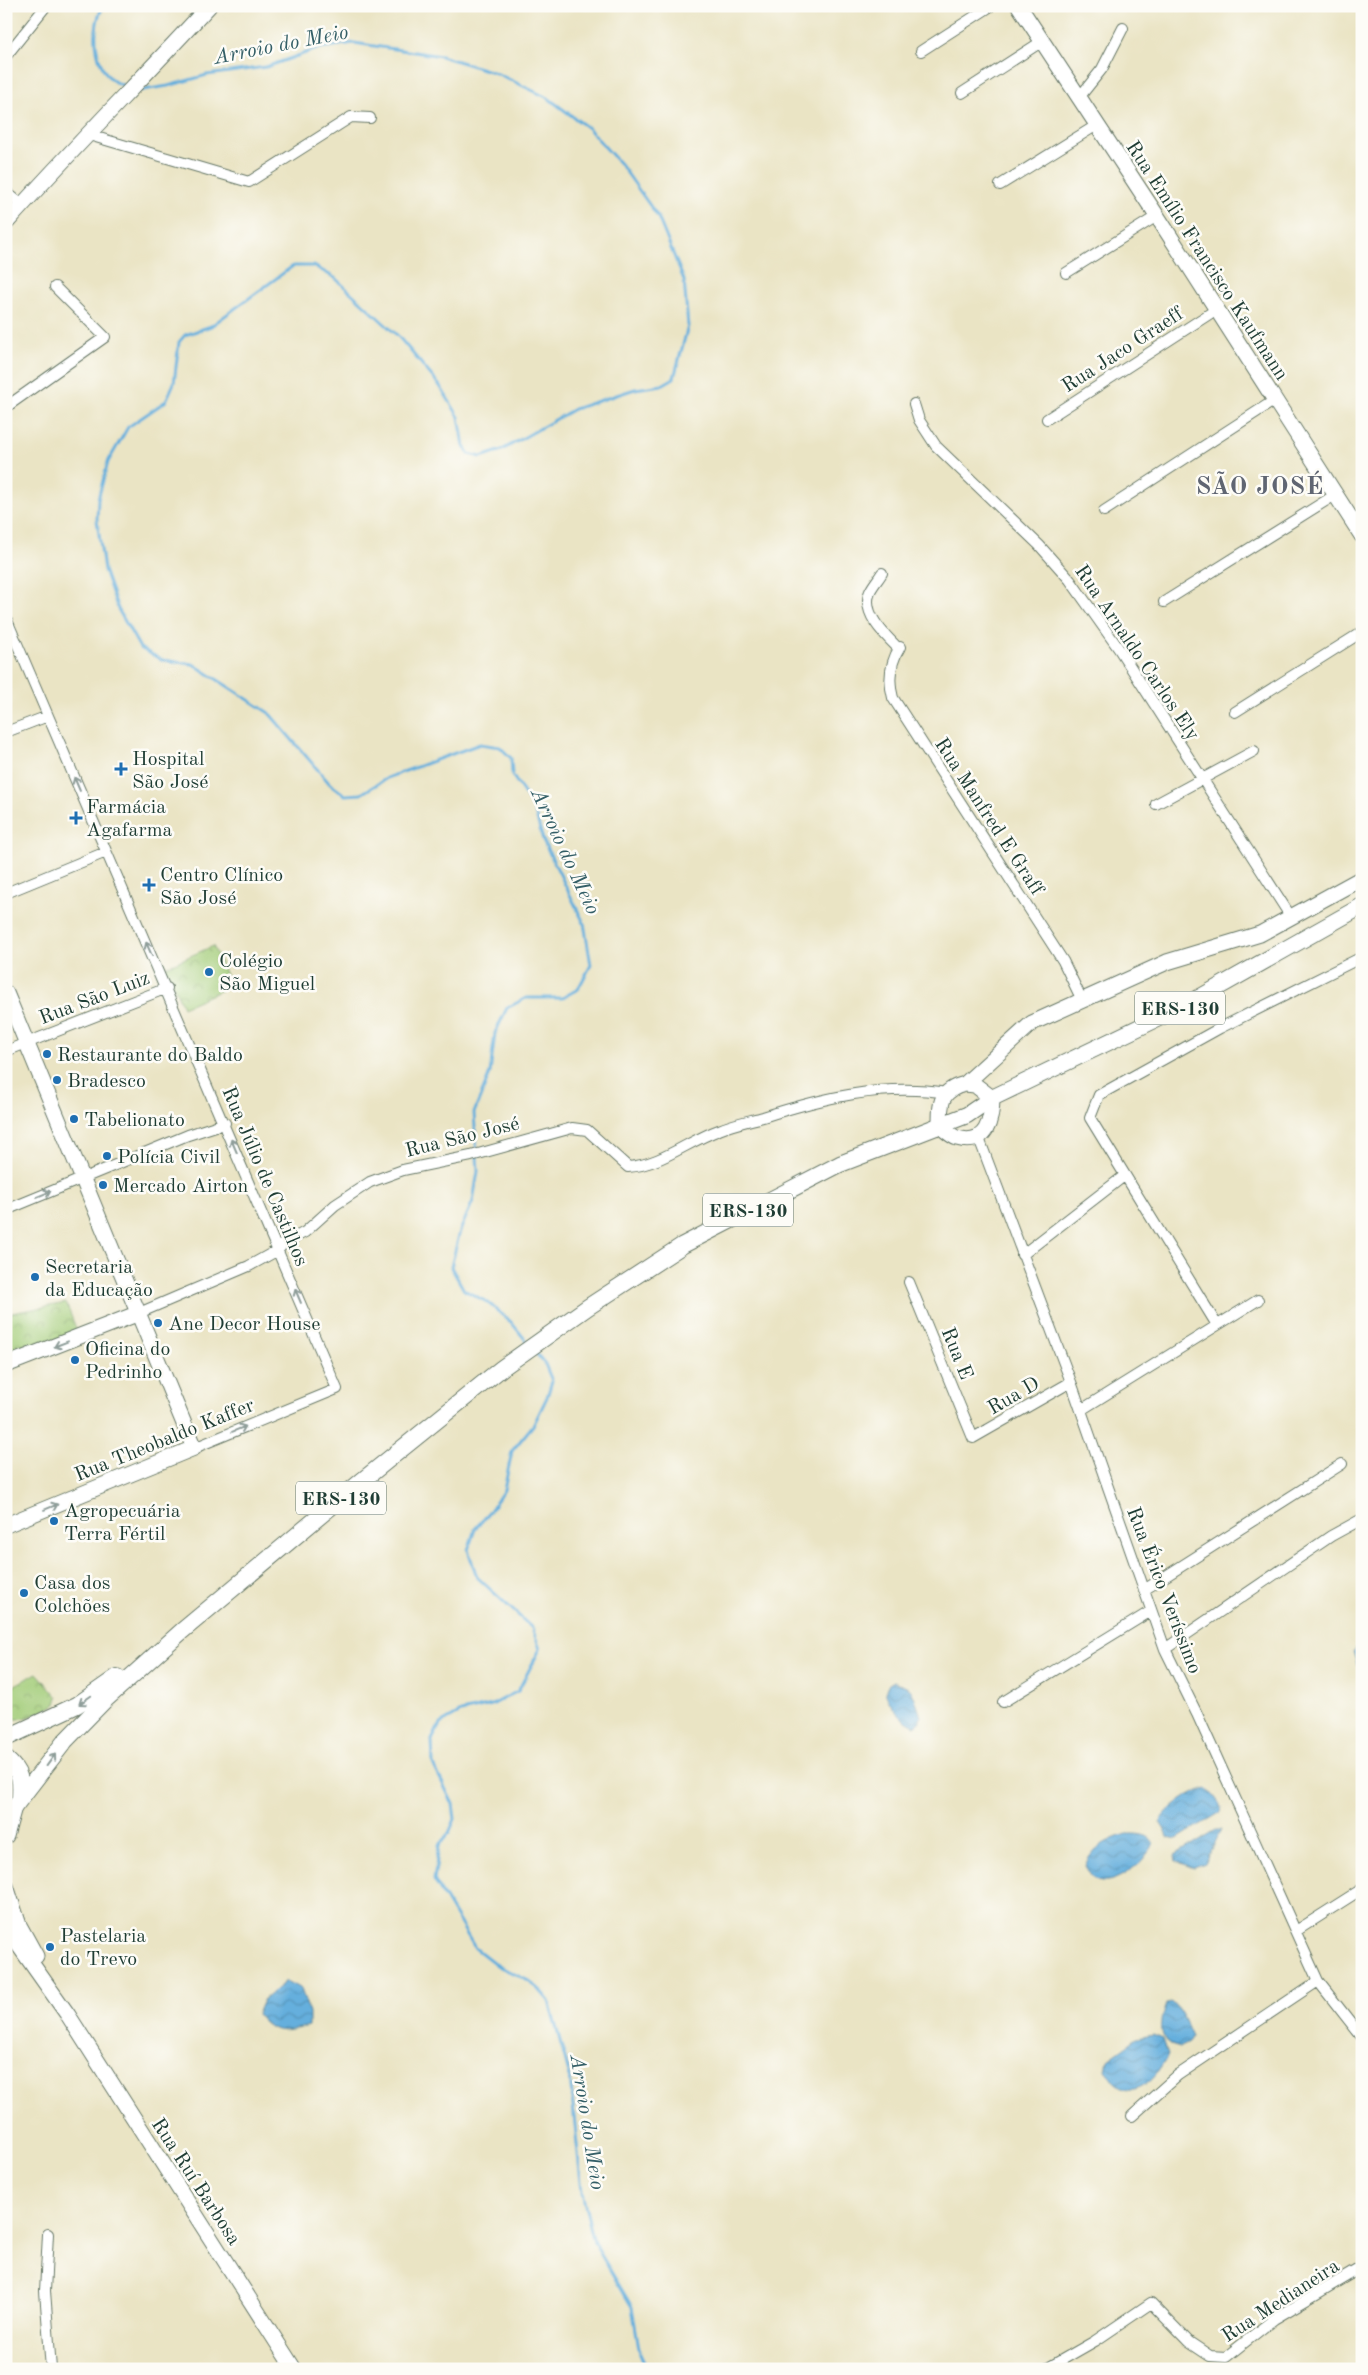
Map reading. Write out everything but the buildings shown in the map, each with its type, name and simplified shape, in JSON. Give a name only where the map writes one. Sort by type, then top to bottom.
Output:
[{"type":"main road","name":"ERS-130","points":[[14,1805],[64,1741],[105,1700],[182,1631],[355,1486],[502,1368],[569,1320],[683,1245],[789,1189],[840,1164],[967,1115],[992,1098],[1190,1003],[1362,906]]},
{"type":"main road","name":"ERS-130","points":[[6,1738],[42,1723],[77,1705],[182,1631]]},
{"type":"main road","points":[[6,1729],[42,1723]]},
{"type":"main road","points":[[11,1763],[20,1776],[14,1805]]},
{"type":"street","points":[[6,56],[46,6]]},
{"type":"street","points":[[6,223],[56,166],[89,135],[209,6]]},
{"type":"street","points":[[921,51],[991,6]]},
{"type":"street","name":"Rua Emílio Francisco Kaufmann","points":[[1019,6],[1078,99],[1158,216],[1362,536]]},
{"type":"street","points":[[1078,99],[1102,69],[1123,28]]},
{"type":"street","points":[[962,93],[1041,42]]},
{"type":"street","points":[[89,135],[249,182],[351,117],[370,118]]},
{"type":"street","points":[[1000,186],[1097,125]]},
{"type":"street","points":[[6,192],[22,205]]},
{"type":"street","points":[[1066,273],[1158,216]]},
{"type":"street","points":[[6,407],[105,337],[55,287]]},
{"type":"street","name":"Rua Jaco Graeff","points":[[1047,419],[1217,309]]},
{"type":"street","points":[[1104,511],[1275,400]]},
{"type":"street","name":"Rua Arnaldo Carlos Ely","points":[[914,404],[919,420],[936,446],[1040,545],[1070,580],[1119,649],[1291,916]]},
{"type":"street","points":[[1164,602],[1335,495]]},
{"type":"street","name":"Rua Manfred E Graff","points":[[882,573],[870,593],[868,604],[871,615],[879,627],[899,648],[891,667],[890,688],[893,698],[1063,961],[1082,1000]]},
{"type":"street","name":"Rua Júlio de Castilhos","points":[[6,618],[106,852],[167,988],[337,1389]]},
{"type":"street","points":[[1235,712],[1362,632]]},
{"type":"street","points":[[6,732],[48,716]]},
{"type":"street","points":[[1156,804],[1254,750]]},
{"type":"street","points":[[6,893],[106,852]]},
{"type":"street","points":[[965,1084],[1032,1023],[1167,962],[1260,934],[1362,878]]},
{"type":"street","points":[[1217,1326],[1090,1118],[1099,1095],[1220,1028],[1362,957]]},
{"type":"street","name":"Rua São Luiz","points":[[6,1051],[167,988]]},
{"type":"street","points":[[6,993],[194,1448]]},
{"type":"street","points":[[975,1085],[992,1098],[992,1118],[986,1130],[975,1138],[957,1138],[940,1126],[941,1101],[946,1093],[955,1086],[975,1085]]},
{"type":"street","name":"Rua São José","points":[[6,1366],[139,1313],[249,1266],[305,1232],[335,1205],[370,1182],[403,1170],[472,1156],[572,1128],[587,1130],[628,1167],[644,1166],[718,1130],[795,1106],[846,1095],[890,1090],[919,1089],[946,1093]]},
{"type":"street","points":[[6,1210],[82,1177],[188,1135],[224,1124]]},
{"type":"street","name":"Rua Érico Veríssimo","points":[[975,1138],[980,1141],[1071,1382],[1165,1649],[1318,1981],[1362,2037]]},
{"type":"street","points":[[1022,1255],[1124,1176]]},
{"type":"street","name":"Rua E","points":[[909,1282],[974,1438]]},
{"type":"street","points":[[1081,1410],[1258,1300]]},
{"type":"street","name":"Rua D","points":[[974,1438],[1071,1382]]},
{"type":"street","name":"Rua Theobaldo Kaffer","points":[[6,1525],[337,1389]]},
{"type":"street","points":[[1144,1590],[1342,1464]]},
{"type":"street","points":[[1165,1649],[1331,1536],[1360,1522]]},
{"type":"street","points":[[1003,1702],[1151,1611]]},
{"type":"street","points":[[6,1751],[11,1763]]},
{"type":"street","points":[[6,1836],[14,1805]]},
{"type":"street","name":"Rua Ruí Barbosa","points":[[6,1886],[19,1925],[68,2015]]},
{"type":"street","points":[[1296,1931],[1362,1889]]},
{"type":"street","points":[[6,1903],[10,1920],[7,1928]]},
{"type":"street","name":"Rua Ruí Barbosa","points":[[7,1928],[68,2015],[294,2369]]},
{"type":"street","points":[[1132,2116],[1178,2075],[1318,1981]]},
{"type":"street","points":[[48,2234],[45,2291],[51,2369]]},
{"type":"street","name":"Rua Medianeira","points":[[1046,2369],[1095,2341],[1152,2303],[1189,2342],[1210,2356],[1226,2357],[1274,2319],[1362,2267]]},
{"type":"green space","points":[[213,946],[231,986],[183,1007],[165,967]]},
{"type":"green space","points":[[66,1303],[78,1333],[6,1359],[6,1314]]},
{"type":"green space","points":[[37,1673],[58,1697],[56,1704],[32,1716],[20,1719],[6,1719],[6,1690]]},
{"type":"water","points":[[1362,1640],[1362,1681],[1353,1651]]},
{"type":"water","points":[[894,1681],[910,1689],[915,1698],[921,1717],[919,1723],[915,1726],[900,1716],[887,1698],[885,1692],[889,1684]]},
{"type":"water","points":[[1207,1788],[1222,1806],[1221,1812],[1177,1839],[1168,1837],[1159,1822],[1163,1816],[1180,1801]]},
{"type":"water","points":[[1216,1830],[1221,1830],[1205,1864],[1194,1868],[1176,1861],[1175,1855]]},
{"type":"water","points":[[1126,1834],[1146,1836],[1154,1844],[1140,1863],[1124,1874],[1109,1881],[1101,1881],[1091,1876],[1085,1866],[1096,1849]]},
{"type":"water","points":[[286,1981],[301,1989],[309,2012],[309,2026],[286,2031],[275,2029],[263,2021],[257,2014],[263,2000]]},
{"type":"water","points":[[1171,2002],[1181,2013],[1192,2037],[1189,2043],[1179,2048],[1171,2045],[1163,2036],[1163,2016],[1167,2003]]},
{"type":"water","points":[[1153,2035],[1163,2039],[1168,2054],[1162,2066],[1141,2087],[1128,2089],[1121,2086],[1106,2071],[1108,2059],[1137,2038]]},
{"type":"waterway","name":"Arroio do Meio","points":[[104,6],[97,24],[96,46],[99,57],[102,67],[108,76],[115,82],[127,87]]},
{"type":"waterway","name":"Arroio do Meio","points":[[137,91],[168,86],[207,75],[266,67],[320,48],[354,43],[441,56],[496,73],[548,98],[588,128],[622,166],[658,217],[684,280],[688,326],[674,378],[662,385],[635,389],[574,409],[502,450],[481,457],[469,454],[464,446],[459,417],[440,386],[398,336],[335,278],[314,266],[293,266],[211,326],[185,335],[179,342],[174,383],[166,401],[128,427],[108,462],[98,499],[97,520],[104,570],[118,609],[140,648],[162,660],[193,664],[269,713],[330,784],[345,795],[361,794],[389,777],[480,744],[500,747],[511,758],[512,775],[534,808],[543,840],[584,923],[591,965],[578,989],[562,998],[526,998],[507,1008],[495,1033],[490,1073],[474,1113],[478,1171],[473,1201],[460,1231],[451,1267],[464,1290],[487,1302],[511,1322],[528,1343]]},
{"type":"waterway","name":"Arroio do Meio","points":[[535,1352],[545,1364],[552,1381],[547,1397],[534,1424],[512,1451],[504,1490],[475,1529],[468,1550],[477,1577],[532,1628],[540,1649],[518,1691],[492,1705],[461,1712],[440,1724],[432,1740],[433,1764],[453,1804],[455,1819],[449,1833],[439,1845],[434,1880],[475,1948],[498,1966],[525,1979],[538,1988],[549,2001],[570,2077],[582,2192],[594,2243],[632,2307],[640,2354],[647,2369]]},
{"type":"place","name":"Hospital São José","points":[[121,769]]},
{"type":"place","name":"Farmácia Agafarma","points":[[76,818]]},
{"type":"place","name":"Centro Clínico São José","points":[[149,885]]},
{"type":"place","name":"Colégio São Miguel","points":[[209,972]]},
{"type":"place","name":"Restaurante do Baldo","points":[[47,1054]]},
{"type":"place","name":"Bradesco","points":[[57,1080]]},
{"type":"place","name":"Tabelionato","points":[[74,1119]]},
{"type":"place","name":"Polícia Civil","points":[[107,1156]]},
{"type":"place","name":"Mercado Airton","points":[[103,1185]]},
{"type":"place","name":"Secretaria da Educação","points":[[35,1277]]},
{"type":"place","name":"Ane Decor House","points":[[158,1323]]},
{"type":"place","name":"Oficina do Pedrinho","points":[[75,1360]]},
{"type":"place","name":"Agropecuária Terra Fértil","points":[[54,1521]]},
{"type":"place","name":"Casa dos Colchões","points":[[24,1593]]},
{"type":"place","name":"Pastelaria do Trevo","points":[[50,1947]]},
{"type":"district","name":"SÃO JOSÉ","points":[[1260,485]]}]
